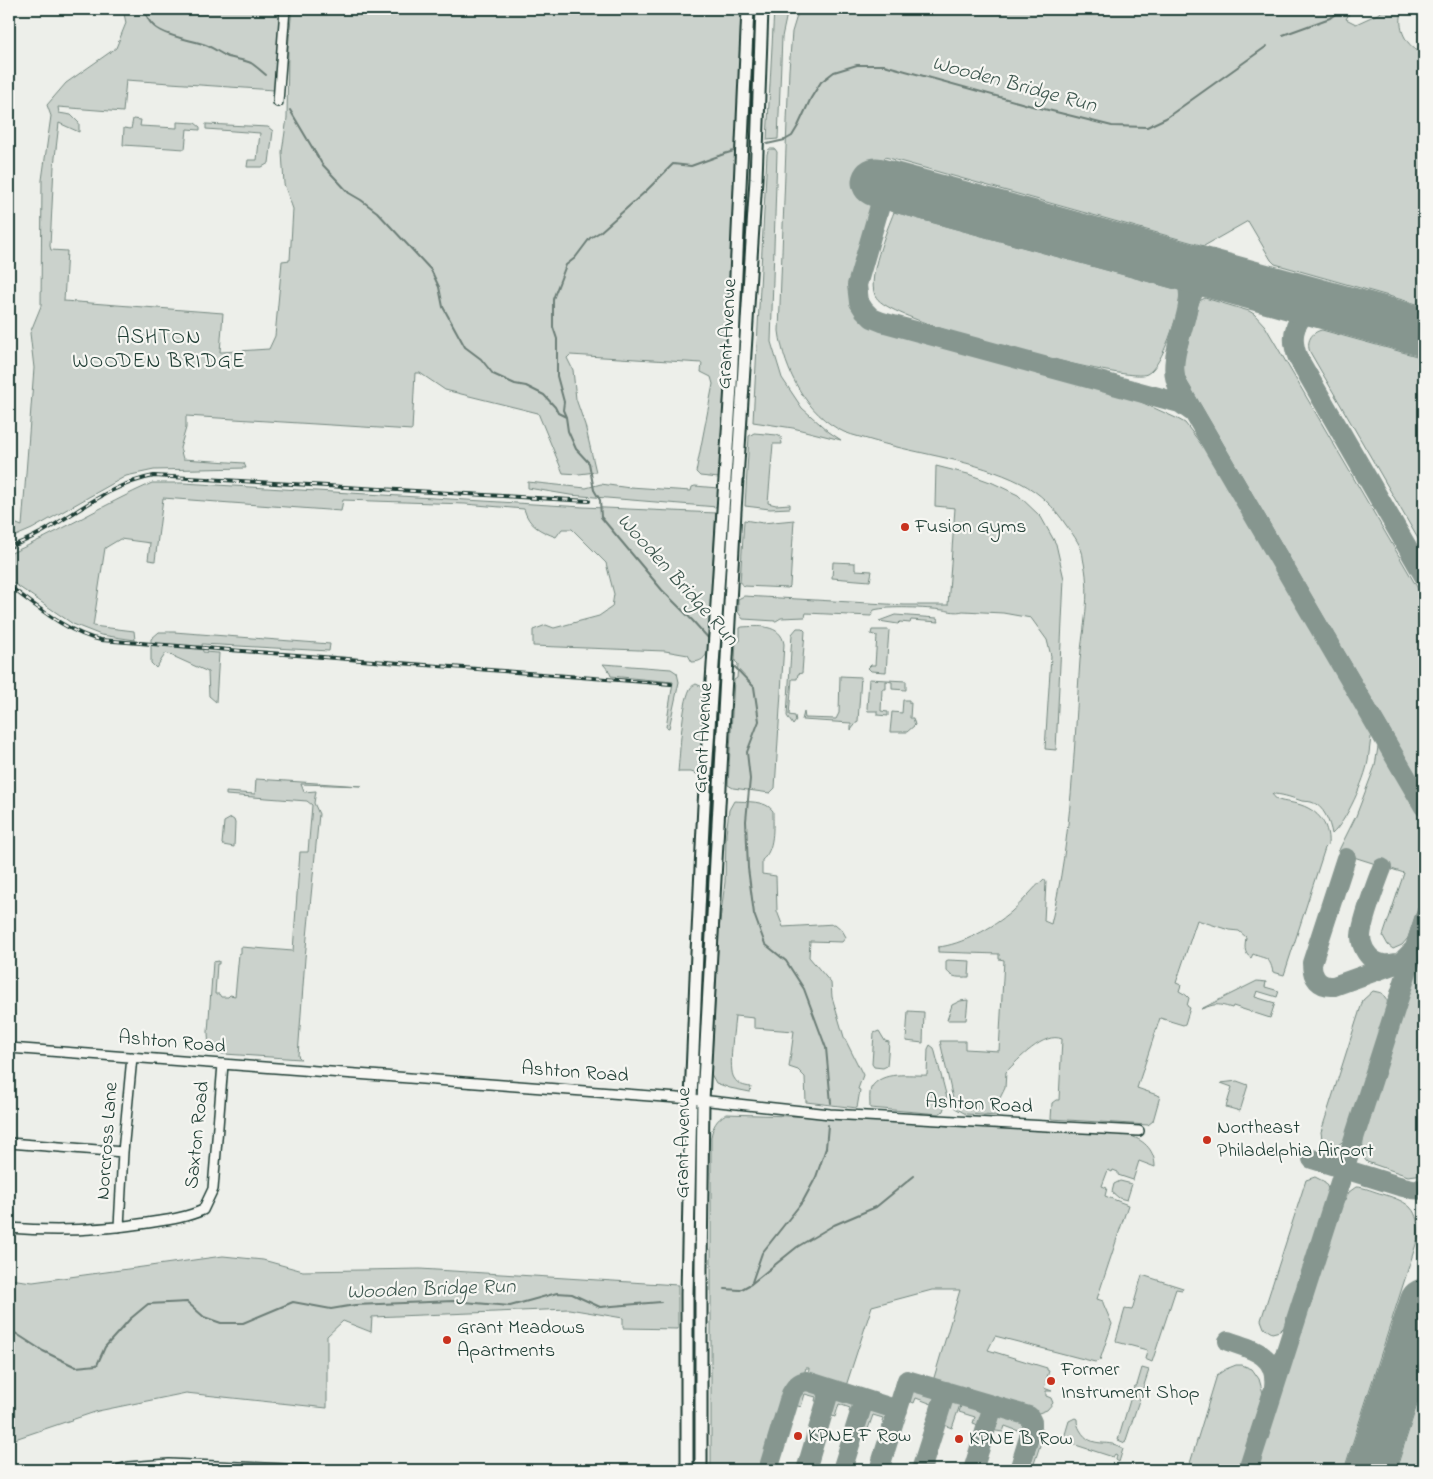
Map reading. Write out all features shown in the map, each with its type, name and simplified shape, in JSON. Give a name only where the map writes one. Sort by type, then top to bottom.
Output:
[{"type":"main road","name":"Grant Avenue","points":[[701,1470],[697,1100],[701,868],[731,386],[748,9]]},
{"type":"main road","name":"Grant Avenue","points":[[687,1470],[688,1268],[697,1100],[716,869],[756,189],[762,9]]},
{"type":"main road","points":[[721,530],[728,554],[727,585],[731,590]]},
{"type":"main road","points":[[701,868],[716,869]]},
{"type":"main road","points":[[688,1268],[700,1268]]},
{"type":"street","points":[[278,102],[285,9]]},
{"type":"street","name":"Ashton Road","points":[[9,1048],[697,1100],[830,1114],[1140,1131]]},
{"type":"street","name":"Norcross Lane","points":[[119,1227],[123,1152],[132,1057]]},
{"type":"street","name":"Saxton Road","points":[[119,1227],[183,1217],[203,1210],[213,1188],[223,1064]]},
{"type":"street","points":[[9,1143],[123,1152]]},
{"type":"street","points":[[9,1228],[81,1229],[119,1227]]},
{"type":"street","points":[[117,1470],[128,1467],[311,1470]]},
{"type":"shaded area","points":[[123,9],[280,9],[274,90],[126,80],[123,112],[58,107],[59,113],[71,115],[79,123],[79,132],[59,123],[54,166],[50,246],[51,250],[67,251],[64,301],[223,313],[220,352],[222,352],[269,349],[275,336],[282,261],[290,260],[293,209],[284,184],[282,152],[287,118],[288,48],[292,9],[743,9],[738,146],[719,478],[700,476],[696,472],[713,384],[711,377],[701,372],[702,363],[570,355],[567,358],[573,370],[576,399],[585,425],[596,472],[563,473],[538,413],[445,390],[420,373],[415,373],[412,430],[186,416],[186,428],[180,448],[183,459],[244,463],[246,468],[154,470],[126,476],[32,529],[9,539],[9,521],[22,526],[34,368],[30,333],[41,306],[42,180],[51,116],[47,105],[66,83],[116,48],[126,23]]},
{"type":"shaded area","points":[[774,9],[788,9],[782,37],[778,139],[767,140]]},
{"type":"shaded area","points":[[799,9],[1212,9],[1250,14],[1286,12],[1295,9],[1352,9],[1346,19],[1356,24],[1380,13],[1384,9],[1403,9],[1401,23],[1404,36],[1412,47],[1424,54],[1424,306],[1275,264],[1248,221],[1204,246],[885,157],[851,276],[851,294],[855,308],[864,320],[880,329],[1130,397],[1185,423],[1211,457],[1373,735],[1371,737],[1366,769],[1359,789],[1343,820],[1332,834],[1326,815],[1316,804],[1272,794],[1278,800],[1301,805],[1314,812],[1324,823],[1328,837],[1328,845],[1325,848],[1284,975],[1273,972],[1268,960],[1253,954],[1251,958],[1248,956],[1245,949],[1246,937],[1239,931],[1229,930],[1197,920],[1176,983],[1181,985],[1179,991],[1189,998],[1187,1006],[1190,1008],[1185,1024],[1160,1018],[1137,1088],[1160,1096],[1153,1121],[1148,1125],[1051,1119],[1052,1103],[1059,1100],[1062,1039],[1055,1038],[1047,1039],[1032,1048],[1006,1072],[1005,1088],[993,1112],[999,1113],[998,1116],[966,1114],[955,1108],[940,1041],[965,1041],[965,1049],[999,1051],[1004,960],[999,959],[999,954],[938,952],[938,947],[957,943],[996,924],[1044,879],[1046,882],[1044,921],[1051,924],[1064,859],[1068,826],[1080,660],[1086,612],[1086,575],[1082,552],[1075,538],[1052,507],[1034,491],[1003,475],[967,463],[892,446],[844,432],[819,415],[808,403],[792,376],[786,361],[779,331],[789,70],[792,32]]},
{"type":"shaded area","points":[[133,119],[141,120],[140,126],[177,128],[177,122],[195,123],[200,127],[200,130],[187,129],[185,149],[123,145],[124,128],[131,129]]},
{"type":"shaded area","points":[[206,124],[268,127],[273,131],[269,163],[262,167],[247,167],[248,160],[257,160],[260,133],[206,129]]},
{"type":"shaded area","points":[[769,149],[775,149],[777,152],[771,342],[782,378],[802,408],[841,440],[793,428],[753,422],[767,154]]},
{"type":"shaded area","points":[[894,212],[1179,290],[1182,296],[1177,314],[1159,361],[1147,374],[1134,375],[1110,372],[1042,357],[973,338],[931,325],[891,308],[878,300],[873,287],[879,253]]},
{"type":"shaded area","points":[[1205,298],[1249,311],[1265,326],[1424,599],[1424,789],[1186,380],[1182,369],[1183,361],[1199,301]]},
{"type":"shaded area","points":[[1322,330],[1424,358],[1424,549],[1310,352],[1310,338]]},
{"type":"shaded area","points":[[754,433],[781,437],[782,444],[773,444],[768,503],[776,505],[790,504],[790,508],[770,509],[745,506],[749,436]]},
{"type":"shaded area","points":[[936,466],[968,474],[1018,495],[1041,517],[1056,544],[1064,579],[1056,750],[1045,749],[1051,656],[1047,640],[1031,618],[1003,613],[898,608],[874,610],[871,616],[806,613],[805,617],[781,618],[776,621],[743,619],[738,612],[738,599],[744,596],[904,605],[948,605],[955,508],[935,506]]},
{"type":"shaded area","points":[[528,482],[586,488],[601,484],[630,488],[691,491],[692,487],[695,486],[718,488],[717,507],[570,495],[528,488]]},
{"type":"shaded area","points":[[152,483],[183,483],[716,513],[708,651],[702,659],[692,662],[688,655],[665,651],[533,646],[533,630],[546,625],[554,628],[599,616],[612,607],[614,594],[606,563],[572,529],[562,529],[556,537],[550,535],[532,524],[524,509],[465,504],[343,500],[341,511],[163,498],[155,561],[148,560],[150,543],[120,539],[105,548],[93,626],[134,631],[135,640],[101,635],[73,624],[9,580],[9,554]]},
{"type":"shaded area","points":[[744,520],[763,523],[794,520],[790,586],[788,588],[744,586],[740,583]]},
{"type":"shaded area","points":[[833,562],[855,563],[855,570],[872,571],[870,581],[832,578]]},
{"type":"shaded area","points":[[895,615],[937,618],[939,622],[911,620],[910,623],[900,622],[898,624],[879,621]]},
{"type":"shaded area","points":[[762,627],[774,630],[782,637],[784,644],[775,788],[770,793],[733,788],[728,785],[734,680],[737,678],[738,664],[735,661],[736,641],[740,641],[740,628]]},
{"type":"shaded area","points":[[797,628],[802,628],[805,631],[802,673],[798,674],[797,679],[792,679],[789,715],[795,716],[796,721],[793,725],[787,716],[792,634]]},
{"type":"shaded area","points":[[872,630],[889,630],[886,672],[871,671],[868,668],[871,665],[875,665],[877,636],[871,634]]},
{"type":"shaded area","points":[[159,632],[330,644],[329,651],[202,644],[203,652],[219,653],[216,702],[209,696],[208,672],[166,653],[156,668],[151,663],[151,639]]},
{"type":"shaded area","points":[[603,664],[671,669],[677,673],[679,682],[669,728],[666,727],[673,682],[611,676]]},
{"type":"shaded area","points":[[840,676],[861,677],[858,721],[851,730],[851,723],[802,720],[804,712],[805,718],[836,719],[839,713]]},
{"type":"shaded area","points":[[869,679],[906,681],[906,690],[892,689],[892,682],[886,681],[886,689],[882,689],[881,711],[888,712],[888,716],[877,715],[877,711],[868,711]]},
{"type":"shaded area","points":[[696,684],[705,688],[700,775],[691,772],[678,772],[687,696],[692,686]]},
{"type":"shaded area","points":[[903,700],[909,700],[909,703],[911,703],[910,718],[913,718],[915,725],[907,732],[890,732],[892,712],[902,713]]},
{"type":"shaded area","points":[[1378,747],[1380,747],[1424,822],[1424,890],[1408,938],[1402,945],[1393,949],[1388,945],[1383,936],[1404,873],[1338,852],[1356,816],[1375,766]]},
{"type":"shaded area","points":[[256,779],[362,786],[301,784],[304,792],[316,791],[314,803],[319,814],[305,958],[298,1056],[301,1059],[209,1053],[208,1032],[213,962],[219,961],[219,964],[217,964],[215,994],[219,994],[221,997],[228,997],[230,995],[235,996],[241,947],[293,951],[300,852],[308,852],[312,805],[307,801],[226,795],[226,792],[255,794]]},
{"type":"shaded area","points":[[734,801],[761,803],[770,807],[773,811],[771,844],[766,856],[762,860],[762,874],[776,876],[777,911],[783,927],[835,924],[846,937],[842,942],[810,941],[809,957],[831,983],[832,997],[844,1037],[863,1075],[858,1089],[860,1090],[857,1108],[806,1102],[805,1077],[798,1070],[789,1067],[794,1031],[754,1028],[754,1018],[735,1016],[731,1066],[734,1078],[739,1084],[751,1087],[750,1092],[716,1083],[711,1074],[719,929],[725,882],[726,834],[729,810]]},
{"type":"shaded area","points":[[231,818],[235,823],[234,847],[222,844],[224,822]]},
{"type":"shaded area","points":[[1424,945],[1424,1174],[1408,1176],[1367,1162],[1363,1156],[1363,1145],[1364,1133]]},
{"type":"shaded area","points":[[946,961],[970,961],[969,977],[951,975],[946,970]]},
{"type":"shaded area","points":[[1257,981],[1266,982],[1265,987],[1279,991],[1277,997],[1257,991],[1255,997],[1275,1003],[1270,1018],[1233,1006],[1232,1008],[1216,1005],[1201,1009]]},
{"type":"shaded area","points":[[1373,991],[1382,993],[1387,1000],[1388,1006],[1345,1140],[1338,1145],[1330,1146],[1322,1139],[1321,1132],[1363,1000]]},
{"type":"shaded area","points":[[968,1000],[966,1020],[947,1020],[952,1005]]},
{"type":"shaded area","points":[[908,1011],[924,1012],[923,1043],[906,1041]]},
{"type":"shaded area","points":[[879,1031],[885,1041],[889,1042],[887,1066],[883,1068],[874,1067],[872,1064],[874,1033]]},
{"type":"shaded area","points":[[930,1045],[934,1048],[947,1098],[943,1111],[939,1114],[870,1108],[871,1088],[876,1082],[896,1075],[927,1075],[928,1049]]},
{"type":"shaded area","points":[[1237,1081],[1248,1085],[1240,1111],[1226,1107],[1232,1087],[1221,1083]]},
{"type":"shaded area","points":[[726,1114],[823,1117],[950,1126],[1131,1134],[1131,1136],[1145,1144],[1151,1151],[1155,1167],[1139,1161],[1133,1180],[1118,1175],[1118,1172],[1113,1170],[1112,1172],[1108,1170],[1102,1186],[1107,1188],[1105,1196],[1128,1205],[1097,1299],[1103,1301],[1112,1324],[1100,1360],[1095,1362],[995,1336],[988,1350],[1047,1368],[1049,1371],[1044,1388],[1052,1391],[1046,1391],[1046,1396],[1051,1398],[1053,1403],[1047,1410],[1036,1414],[933,1381],[960,1290],[932,1290],[872,1306],[845,1389],[808,1377],[809,1368],[806,1368],[803,1377],[791,1385],[763,1470],[711,1470],[711,1137],[716,1124]]},
{"type":"shaded area","points":[[1315,1177],[1325,1182],[1329,1191],[1285,1326],[1280,1331],[1272,1333],[1264,1328],[1261,1320],[1306,1180]]},
{"type":"shaded area","points":[[1120,1181],[1132,1184],[1127,1200],[1119,1198],[1112,1192],[1114,1184]]},
{"type":"shaded area","points":[[1356,1187],[1400,1200],[1411,1208],[1417,1220],[1418,1238],[1344,1470],[1257,1470],[1342,1205],[1349,1192]]},
{"type":"shaded area","points":[[223,1256],[263,1260],[303,1271],[420,1269],[678,1285],[678,1329],[623,1328],[623,1318],[569,1309],[372,1317],[371,1332],[343,1321],[327,1336],[327,1408],[186,1393],[98,1411],[9,1441],[9,1279],[33,1282]]},
{"type":"shaded area","points":[[1142,1275],[1183,1288],[1182,1290],[1176,1289],[1152,1362],[1145,1359],[1147,1350],[1117,1342],[1116,1340],[1125,1309],[1132,1310]]},
{"type":"shaded area","points":[[1236,1365],[1252,1369],[1259,1379],[1263,1393],[1239,1470],[1188,1470],[1217,1375]]},
{"type":"shaded area","points":[[1142,1368],[1149,1370],[1125,1443],[1118,1440],[1134,1387],[1137,1385]]},
{"type":"shaded area","points":[[1424,1383],[1424,1470],[1396,1470]]},
{"type":"shaded area","points":[[804,1385],[822,1391],[824,1396],[822,1402],[815,1401],[816,1397],[805,1394],[801,1407],[795,1405],[797,1392]]},
{"type":"shaded area","points":[[918,1386],[935,1390],[939,1396],[937,1404],[916,1398],[914,1403],[907,1400],[910,1390]]},
{"type":"shaded area","points":[[841,1396],[856,1402],[858,1408],[853,1414],[849,1412],[850,1408],[839,1404],[835,1417],[829,1415],[831,1403],[835,1398]]},
{"type":"shaded area","points":[[958,1398],[962,1399],[952,1428],[944,1425],[941,1421],[947,1403]]},
{"type":"shaded area","points":[[963,1400],[985,1408],[986,1416],[983,1423],[978,1425],[973,1423],[975,1417],[959,1412]]},
{"type":"shaded area","points":[[870,1407],[888,1412],[892,1416],[890,1423],[882,1422],[883,1418],[873,1415],[868,1429],[863,1428],[862,1424],[865,1413]]},
{"type":"shaded area","points":[[1003,1413],[1024,1419],[1028,1422],[1028,1429],[1024,1433],[1005,1426],[1003,1432],[996,1431],[992,1427],[993,1421]]},
{"type":"shaded area","points":[[1075,1418],[1080,1430],[1090,1440],[1112,1444],[1123,1449],[1119,1462],[1116,1460],[1117,1455],[1115,1454],[1113,1457],[1063,1441],[1069,1421]]},
{"type":"shaded area","points":[[1041,1429],[1044,1433],[1032,1470],[1024,1470],[1037,1432]]},
{"type":"waterway","points":[[146,9],[148,18],[161,31],[208,46],[228,57],[251,63],[266,75]]},
{"type":"waterway","name":"Wooden Bridge Run","points":[[1283,35],[1330,18],[1342,9]]},
{"type":"waterway","name":"Wooden Bridge Run","points":[[767,144],[785,140],[792,136],[821,82],[834,72],[857,65],[884,65],[1112,126],[1147,127],[1166,118],[1267,46]]},
{"type":"waterway","points":[[290,110],[322,164],[349,193],[377,212],[431,270],[439,287],[443,307],[465,347],[481,359],[493,374],[544,395],[558,413],[566,417]]},
{"type":"waterway","name":"Wooden Bridge Run","points":[[711,641],[662,590],[601,517],[600,500],[594,490],[589,463],[576,449],[568,431],[563,410],[564,402],[557,376],[557,339],[553,327],[553,299],[566,265],[575,258],[590,238],[600,232],[646,191],[673,164],[691,166],[734,151]]},
{"type":"waterway","name":"Wooden Bridge Run","points":[[731,663],[754,687],[759,721],[747,752],[750,779],[746,821],[748,868],[754,914],[765,944],[786,961],[804,989],[826,1048],[831,1103]]},
{"type":"waterway","name":"Wooden Bridge Run","points":[[752,1282],[762,1253],[803,1201],[816,1177],[826,1148],[828,1125]]},
{"type":"waterway","points":[[725,1289],[740,1290],[751,1284],[797,1247],[834,1225],[876,1207],[914,1176]]},
{"type":"waterway","name":"Wooden Bridge Run","points":[[9,1329],[43,1351],[76,1367],[97,1365],[105,1347],[130,1319],[148,1304],[187,1302],[204,1317],[221,1323],[243,1323],[293,1302],[331,1309],[355,1305],[453,1301],[510,1306],[557,1293],[572,1294],[600,1307],[661,1302]]},
{"type":"taxiway","points":[[886,185],[857,285],[859,302],[872,318],[1180,403],[1194,413]]},
{"type":"taxiway","points":[[1160,260],[1178,269],[1186,281],[1189,294],[1188,308],[1176,355],[1174,370],[1177,384],[1424,807]]},
{"type":"taxiway","points":[[1188,304],[1194,291],[1202,283],[1227,279]]},
{"type":"taxiway","points":[[1344,310],[1323,307],[1304,315],[1299,321],[1294,334],[1295,350],[1424,576]]},
{"type":"taxiway","points":[[1346,858],[1312,963],[1313,973],[1317,980],[1324,985],[1334,986],[1401,962],[1415,948]]},
{"type":"taxiway","points":[[1382,868],[1367,912],[1361,939],[1364,949],[1373,960],[1384,964],[1396,963]]},
{"type":"taxiway","points":[[1248,1470],[1424,919]]},
{"type":"taxiway","points":[[1312,1159],[1399,1186],[1424,1190]]},
{"type":"taxiway","points":[[1228,1341],[1246,1347],[1268,1360],[1272,1367],[1274,1387]]},
{"type":"taxiway","points":[[879,1470],[907,1380],[1029,1416],[1032,1428],[1019,1470]]},
{"type":"taxiway","points":[[768,1470],[791,1394],[801,1382],[807,1381],[898,1410]]},
{"type":"taxiway","points":[[806,1470],[830,1389]]},
{"type":"taxiway","points":[[921,1470],[946,1391]]},
{"type":"taxiway","points":[[842,1470],[864,1400]]},
{"type":"taxiway","points":[[973,1470],[993,1406]]},
{"type":"runway","points":[[876,182],[1424,332]]},
{"type":"runway","points":[[1370,1470],[1424,1303]]},
{"type":"railway","points":[[9,547],[45,530],[115,489],[134,481],[154,476],[589,501]]},
{"type":"railway","points":[[9,586],[65,625],[77,632],[101,640],[671,684]]},
{"type":"place","name":"Fusion Gyms","points":[[905,527]]},
{"type":"place","name":"Northeast Philadelphia Airport","points":[[1207,1140]]},
{"type":"place","name":"Grant Meadows Apartments","points":[[447,1340]]},
{"type":"place","name":"Former Instrument Shop","points":[[1051,1381]]},
{"type":"place","name":"KPNE F Row","points":[[798,1436]]},
{"type":"place","name":"KPNE B Row","points":[[959,1439]]},
{"type":"district","name":"ASHTON WOODEN BRIDGE","points":[[159,350]]}]
